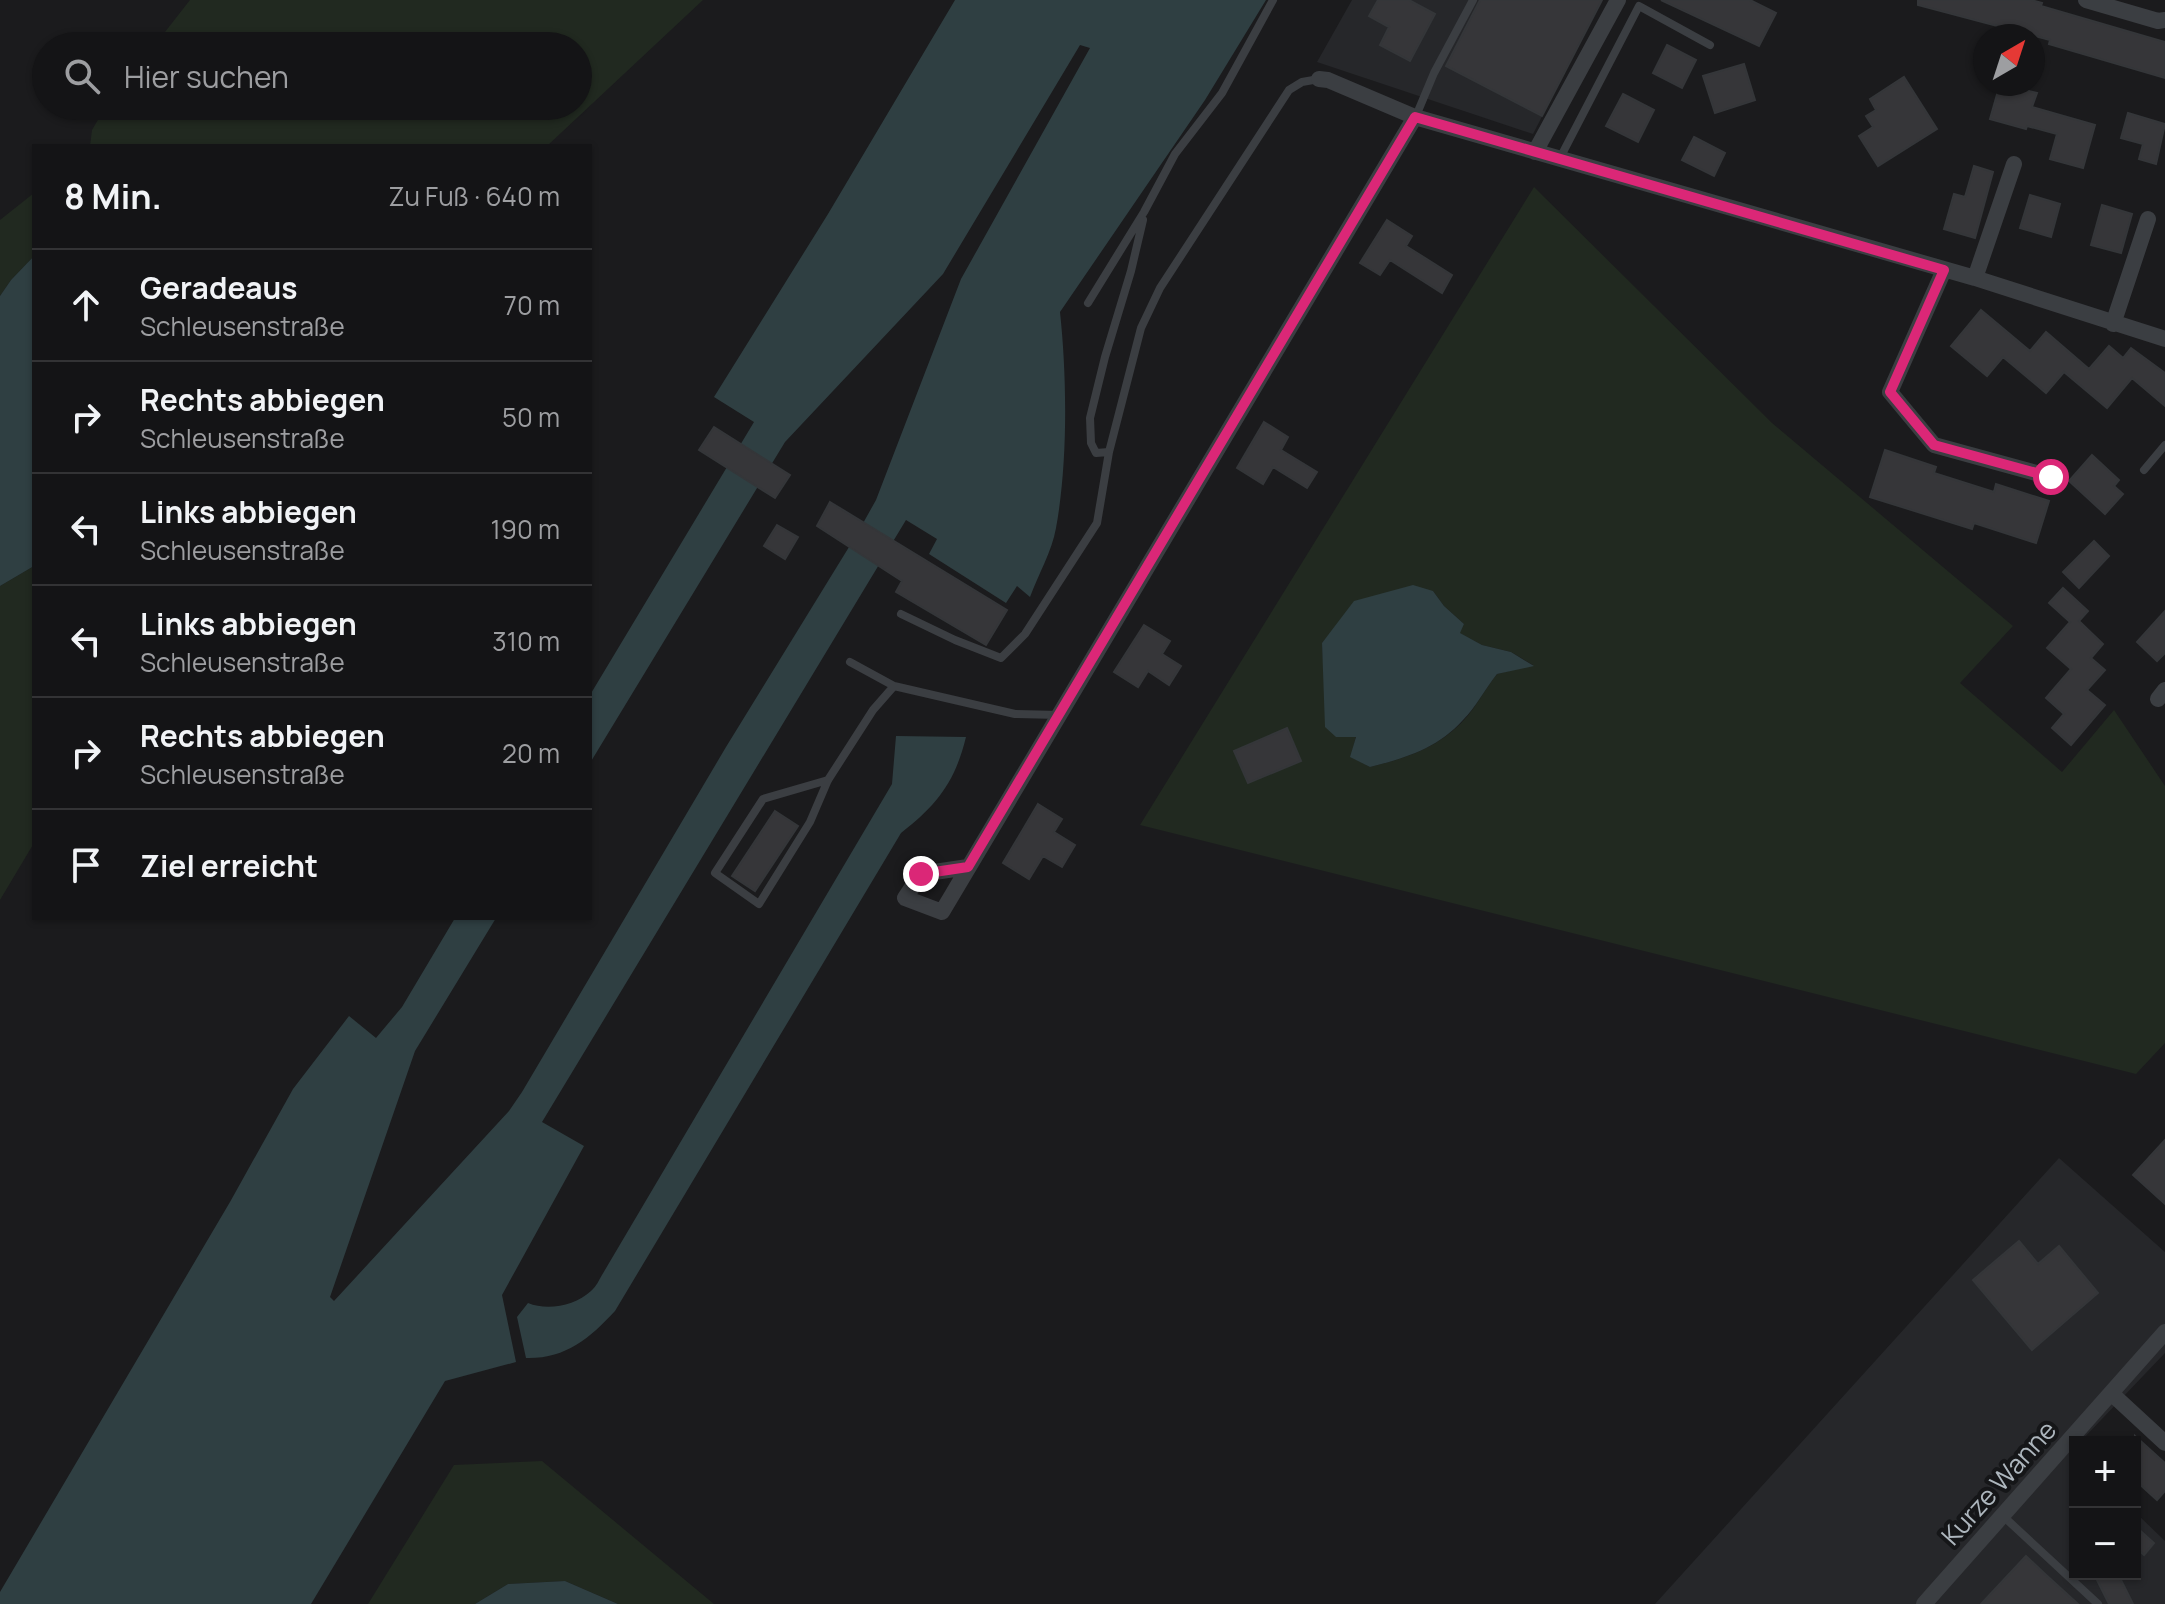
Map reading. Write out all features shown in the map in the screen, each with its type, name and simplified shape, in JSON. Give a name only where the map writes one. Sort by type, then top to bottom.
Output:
[{"type":"street","points":[[1535,152],[1618,0]]},
{"type":"street","points":[[2086,0],[2158,21],[2165,20]]},
{"type":"street","points":[[1319,79],[1415,117],[1975,278],[2165,339]]},
{"type":"street","points":[[968,867],[1415,117]]},
{"type":"street","points":[[1975,278],[2014,164]]},
{"type":"street","points":[[2113,324],[2148,219]]},
{"type":"street","points":[[1944,270],[1890,392],[1934,445],[2051,477]]},
{"type":"street","name":"Kurze Wanne","points":[[1924,1604],[2165,1332]]},
{"type":"street","points":[[2111,1393],[2165,1443]]},
{"type":"lane","points":[[1088,303],[1144,212],[1175,154],[1222,93],[1273,0]]},
{"type":"lane","points":[[1415,117],[1434,73],[1473,0]]},
{"type":"lane","points":[[1560,158],[1639,6],[1710,45]]},
{"type":"lane","points":[[901,614],[1001,658],[1025,634],[1097,523],[1109,452],[1141,328],[1160,288],[1289,90],[1302,82],[1319,79]]},
{"type":"lane","points":[[1109,452],[1096,453],[1091,443],[1090,418],[1144,212]]},
{"type":"lane","points":[[2144,470],[2165,445]]},
{"type":"lane","points":[[850,662],[894,686],[1015,714],[1060,715]]},
{"type":"lane","points":[[828,780],[763,799],[715,873],[759,904],[810,822],[828,780],[873,710],[894,686]]},
{"type":"lane","points":[[2003,1515],[2098,1604]]},
{"type":"shaded area","points":[[190,0],[703,0],[592,104],[592,32],[165,32]]},
{"type":"shaded area","points":[[955,0],[1266,0],[1205,100],[1060,312],[1064,364],[1063,476],[1056,528],[1030,597],[1017,586],[1006,603],[929,554],[937,539],[906,520],[542,1122],[584,1146],[502,1295],[516,1362],[445,1381],[311,1604],[0,1604],[0,1592],[230,1202],[293,1089],[349,1016],[376,1038],[402,1007],[454,920],[495,920],[415,1051],[330,1297],[334,1301],[509,1111],[876,500],[961,279],[1090,48],[1080,45],[943,274],[785,442],[592,760],[592,692],[754,422],[714,397],[828,214]]},
{"type":"shaded area","points":[[1352,0],[1602,0],[1533,134],[1317,62]]},
{"type":"shaded area","points":[[98,120],[575,120],[549,144],[90,144],[92,130]]},
{"type":"shaded area","points":[[1534,187],[1772,423],[2013,626],[1960,683],[2062,772],[2114,710],[2165,786],[2165,1043],[2136,1074],[1140,825]],"holes":[[[1433,591],[1464,624],[1459,633],[1482,645],[1511,652],[1533,665],[1497,674],[1464,720],[1432,745],[1409,756],[1370,767],[1351,757],[1356,736],[1325,698],[1322,643],[1333,630]]]},
{"type":"shaded area","points":[[32,195],[32,258],[0,296],[0,220]]},
{"type":"shaded area","points":[[32,258],[32,567],[0,586],[0,296]]},
{"type":"shaded area","points":[[32,567],[32,846],[0,900],[0,586]]},
{"type":"shaded area","points":[[1413,585],[1433,591],[1464,624],[1460,633],[1482,645],[1511,652],[1534,666],[1497,674],[1468,715],[1432,745],[1409,756],[1370,767],[1350,757],[1356,737],[1336,737],[1325,727],[1322,643],[1354,601]]},
{"type":"shaded area","points":[[896,736],[966,737],[950,780],[925,813],[901,833],[615,1311],[586,1338],[564,1351],[526,1358],[517,1317],[528,1303],[552,1307],[569,1303],[584,1296],[596,1285],[892,784]]},
{"type":"shaded area","points":[[2059,1158],[2165,1252],[2165,1353],[2086,1436],[2069,1436],[2069,1580],[2141,1580],[2141,1518],[2165,1541],[2165,1604],[1655,1604]]},
{"type":"shaded area","points":[[542,1461],[714,1604],[618,1604],[565,1581],[508,1584],[475,1604],[368,1604],[454,1465]]},
{"type":"shaded area","points":[[565,1581],[618,1604],[475,1604],[508,1584]]},
{"type":"building","points":[[1378,0],[1409,0],[1435,14],[1410,61],[1380,45],[1389,27],[1369,16]]},
{"type":"building","points":[[1480,0],[1602,0],[1542,116],[1446,66]]},
{"type":"building","points":[[1661,0],[1750,0],[1776,13],[1759,46]]},
{"type":"building","points":[[1918,0],[2031,0],[2042,3],[2041,6],[2165,42],[2165,78],[2049,44],[2050,40],[2045,39],[2045,24],[1990,24],[1918,5]]},
{"type":"building","points":[[1667,45],[1696,60],[1682,88],[1653,73]]},
{"type":"building","points":[[1744,64],[1755,100],[1715,113],[1703,76]]},
{"type":"building","points":[[1904,77],[1937,129],[1878,166],[1859,136],[1873,127],[1866,116],[1876,110],[1870,99]]},
{"type":"building","points":[[1623,94],[1654,110],[1638,142],[1606,126]]},
{"type":"building","points":[[1997,96],[2036,96],[2032,107],[2095,125],[2083,168],[2050,159],[2057,134],[1990,119]]},
{"type":"building","points":[[2128,113],[2165,124],[2156,164],[2139,159],[2143,144],[2121,138]]},
{"type":"building","points":[[1694,137],[1725,153],[1714,176],[1682,160]]},
{"type":"building","points":[[1974,166],[1993,172],[1975,238],[1944,229],[1954,194],[1965,197]]},
{"type":"building","points":[[2030,195],[2060,204],[2051,237],[2020,228]]},
{"type":"building","points":[[2102,205],[2132,214],[2121,253],[2091,245]]},
{"type":"building","points":[[1387,220],[1412,236],[1406,246],[1452,275],[1442,293],[1390,260],[1380,275],[1360,263]]},
{"type":"building","points":[[1981,310],[2030,351],[2046,332],[2089,369],[2109,346],[2123,358],[2131,348],[2165,373],[2165,406],[2132,378],[2107,408],[2064,372],[2046,393],[2003,357],[1987,376],[1951,346]]},
{"type":"building","points":[[1264,422],[1288,437],[1281,450],[1317,472],[1307,488],[1273,467],[1263,484],[1237,468]]},
{"type":"building","points":[[714,427],[790,475],[775,498],[699,450]]},
{"type":"building","points":[[1885,450],[1936,467],[1934,473],[1994,492],[1996,484],[2049,501],[2036,543],[1974,523],[1972,529],[1870,497]]},
{"type":"building","points":[[2092,455],[2119,480],[2114,486],[2123,494],[2105,514],[2069,481]]},
{"type":"building","points":[[830,502],[1007,610],[986,645],[896,592],[902,581],[817,526]]},
{"type":"building","points":[[777,525],[798,537],[785,559],[764,546]]},
{"type":"building","points":[[2094,541],[2109,556],[2079,588],[2063,572]]},
{"type":"building","points":[[2063,588],[2088,611],[2079,621],[2103,644],[2091,658],[2105,670],[2087,690],[2105,705],[2071,745],[2052,728],[2064,714],[2046,698],[2071,669],[2047,648],[2070,622],[2049,603]]},
{"type":"building","points":[[2165,611],[2165,653],[2157,661],[2137,642]]},
{"type":"building","points":[[1144,625],[1170,641],[1162,654],[1181,666],[1169,685],[1148,671],[1138,687],[1114,672]]},
{"type":"building","points":[[1287,728],[1301,761],[1248,783],[1234,751]]},
{"type":"building","points":[[1038,804],[1062,819],[1054,832],[1075,845],[1062,867],[1043,856],[1029,879],[1003,863]]},
{"type":"building","points":[[775,811],[798,826],[755,891],[732,876]]},
{"type":"building","points":[[2165,1140],[2165,1204],[2133,1175]]},
{"type":"building","points":[[2019,1241],[2038,1264],[2059,1246],[2098,1293],[2032,1350],[1973,1280]]},
{"type":"building","points":[[2141,1441],[2165,1463],[2165,1491],[2157,1500],[2141,1485]]},
{"type":"building","points":[[2141,1531],[2154,1543],[2144,1555],[2141,1552]]},
{"type":"building","points":[[2026,1556],[2044,1573],[2078,1604],[1981,1604]]},
{"type":"building","points":[[2097,1580],[2121,1580],[2133,1604],[2109,1604]]},
{"type":"route","points":[[921,874],[968,867],[1415,117],[1944,270],[1890,392],[1934,445],[2051,477]]}]
